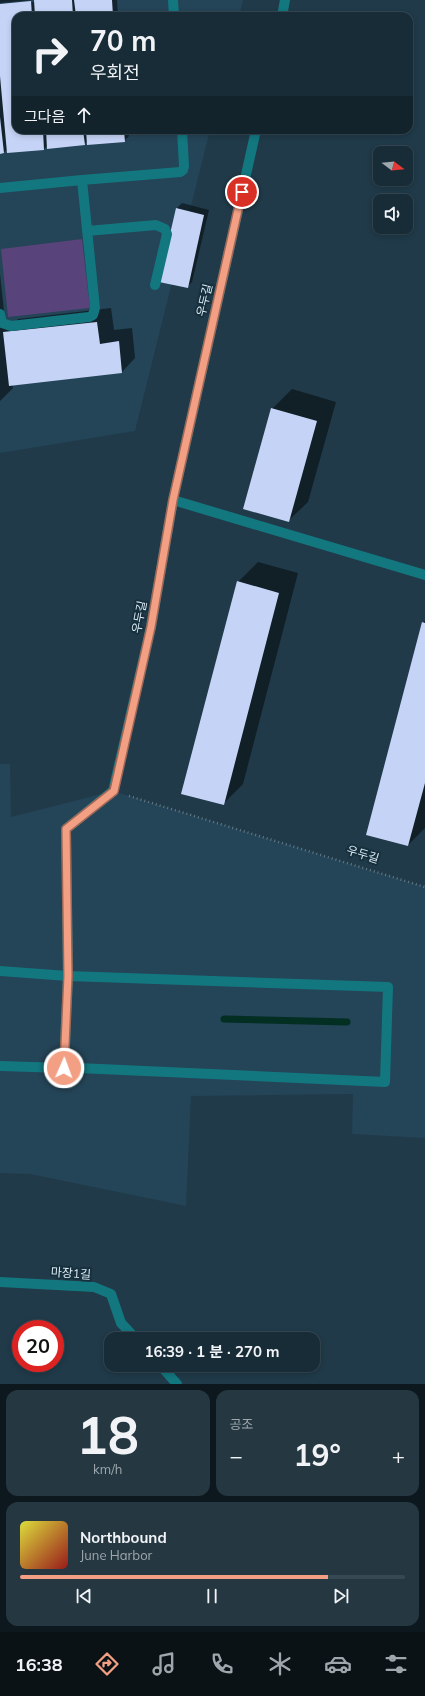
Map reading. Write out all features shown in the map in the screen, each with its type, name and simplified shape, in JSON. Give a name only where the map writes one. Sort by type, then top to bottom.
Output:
[{"type":"street","points":[[173,0],[174,12]]},
{"type":"street","points":[[283,12],[285,0]]},
{"type":"street","points":[[0,188],[180,172],[183,170],[184,166],[182,134]]},
{"type":"street","name":"우두길","points":[[114,791],[151,627],[173,500],[255,134]]},
{"type":"street","points":[[0,314],[2,323],[11,326],[90,317],[93,315],[95,308],[82,180]]},
{"type":"street","points":[[87,231],[156,225],[165,229],[167,234],[154,285]]},
{"type":"street","points":[[173,500],[425,575]]},
{"type":"street","points":[[56,1067],[64,1068],[68,976],[66,829],[114,791]]},
{"type":"street","points":[[0,971],[68,976],[388,987],[385,1082],[56,1067],[0,1066]]},
{"type":"street","name":"마장1길","points":[[0,1282],[94,1287],[111,1294],[121,1323],[129,1332]]},
{"type":"street","points":[[166,1372],[177,1384]]},
{"type":"path","name":"우두길","points":[[114,791],[425,887]]},
{"type":"shaded area","points":[[0,0],[243,0],[240,12],[12,12],[12,134],[209,134],[135,431],[0,453]]},
{"type":"shaded area","points":[[82,239],[90,308],[8,317],[1,249]]},
{"type":"shaded area","points":[[0,764],[10,764],[11,817],[113,791],[425,887],[425,1138],[352,1134],[353,1094],[191,1096],[186,1206],[30,1174],[0,1173]]},
{"type":"building","points":[[34,0],[72,0],[73,12],[35,12]]},
{"type":"building","points":[[74,0],[112,0],[113,12],[76,12]]},
{"type":"building","points":[[31,1],[32,12],[12,12],[12,134],[43,134],[44,150],[7,153],[0,76],[0,4]]},
{"type":"building","points":[[0,117],[4,153],[0,154]]},
{"type":"building","points":[[46,134],[84,134],[85,145],[47,149]]},
{"type":"building","points":[[86,134],[124,134],[125,142],[87,145]]},
{"type":"building","points":[[176,208],[204,215],[188,288],[159,282]]},
{"type":"building","points":[[97,322],[100,344],[119,341],[122,373],[9,386],[3,332]]},
{"type":"building","points":[[271,408],[317,421],[289,522],[243,509]]},
{"type":"building","points":[[237,581],[279,593],[224,805],[181,794]]},
{"type":"building","points":[[422,622],[425,623],[425,783],[408,846],[366,835]]},
{"type":"waterway","points":[[224,1019],[347,1022]]},
{"type":"route","points":[[64,1068],[68,976],[66,829],[114,791],[151,627],[173,500],[242,192]]}]
